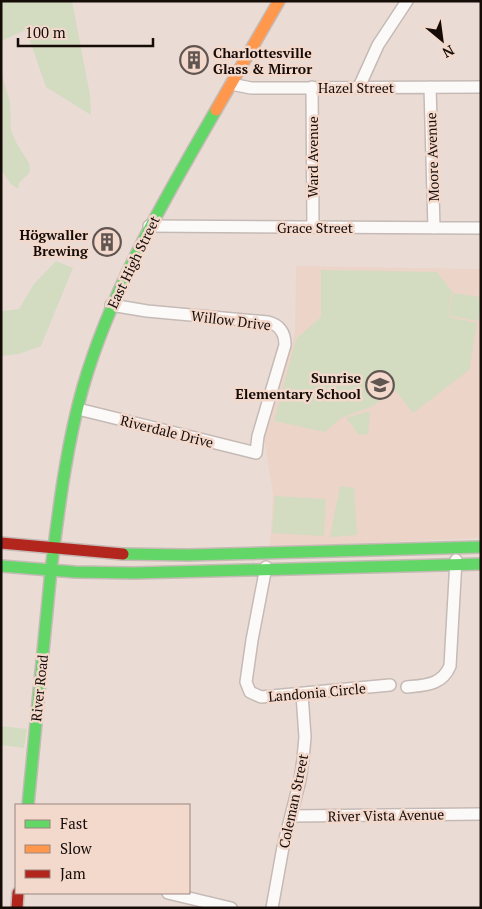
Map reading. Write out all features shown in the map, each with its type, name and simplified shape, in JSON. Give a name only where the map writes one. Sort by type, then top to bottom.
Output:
[{"type":"main road","name":"East High Street","points":[[54,548],[67,459],[78,409],[111,305],[128,266],[149,226],[279,1]]},
{"type":"main road","points":[[6,544],[128,554],[188,555],[481,547]]},
{"type":"main road","name":"River Road","points":[[28,804],[54,548]]},
{"type":"main road","points":[[4,566],[134,573],[481,564]]},
{"type":"main road","points":[[16,908],[18,894]]},
{"type":"street","points":[[359,86],[378,46],[407,1]]},
{"type":"street","name":"Hazel Street","points":[[231,84],[251,88],[359,86],[481,87]]},
{"type":"street","name":"Ward Avenue","points":[[312,87],[313,227]]},
{"type":"street","name":"Moore Avenue","points":[[430,87],[434,228]]},
{"type":"street","name":"Grace Street","points":[[149,226],[481,228]]},
{"type":"street","name":"Willow Drive","points":[[111,305],[147,311],[268,322],[278,326],[283,332],[285,345],[258,436],[256,453]]},
{"type":"street","name":"Riverdale Drive","points":[[78,409],[256,453]]},
{"type":"street","points":[[407,687],[437,683],[448,673],[457,548]]},
{"type":"street","points":[[265,570],[269,553]]},
{"type":"street","name":"Landonia Circle","points":[[265,570],[246,682],[250,692],[261,697],[390,686]]},
{"type":"street","name":"Coleman Street","points":[[272,908],[283,847],[303,759],[305,737],[302,694]]},
{"type":"street","name":"River Vista Avenue","points":[[291,816],[481,814]]},
{"type":"street","points":[[172,894],[231,908]]},
{"type":"shaded area","name":"Sunrise Elementary School","points":[[296,266],[481,269],[481,538],[270,547],[273,494],[264,438],[295,332]]},
{"type":"green space","points":[[1,1],[72,1],[90,95],[91,115],[46,87],[26,30],[1,41]]},
{"type":"green space","points":[[1,72],[10,102],[11,131],[29,163],[30,172],[19,183],[18,189],[11,184],[1,170]]},
{"type":"green space","points":[[56,261],[73,268],[41,346],[19,354],[1,356],[1,309],[3,311],[19,309],[34,284]]},
{"type":"green space","points":[[321,270],[437,272],[452,291],[448,317],[477,323],[469,370],[413,413],[395,390],[373,406],[341,418],[325,432],[274,421],[296,339],[321,317]]},
{"type":"green space","points":[[453,293],[481,297],[479,321],[449,316]]},
{"type":"green space","points":[[370,411],[368,434],[359,435],[346,418]]},
{"type":"green space","points":[[340,486],[354,488],[357,535],[330,537]]},
{"type":"green space","points":[[275,496],[326,499],[324,536],[272,533]]},
{"type":"green space","points":[[1,726],[27,729],[24,748],[1,745]]},
{"type":"traffic: fast","points":[[51,570],[72,432],[83,387],[95,350],[124,279],[141,244],[216,110]]},
{"type":"traffic: fast","points":[[123,554],[188,555],[481,547]]},
{"type":"traffic: fast","points":[[1,566],[75,572],[134,573],[481,564]]},
{"type":"traffic: fast","points":[[28,804],[51,570]]},
{"type":"traffic: slow","points":[[216,110],[279,1]]},
{"type":"traffic: jam","points":[[1,543],[123,554]]},
{"type":"traffic: jam","points":[[17,908],[18,894]]},
{"type":"place","name":"Charlottesville Glass & Mirror","points":[[194,60]]},
{"type":"place","name":"Högwaller Brewing","points":[[107,242]]},
{"type":"place","name":"Sunrise Elementary School","points":[[380,385]]}]
